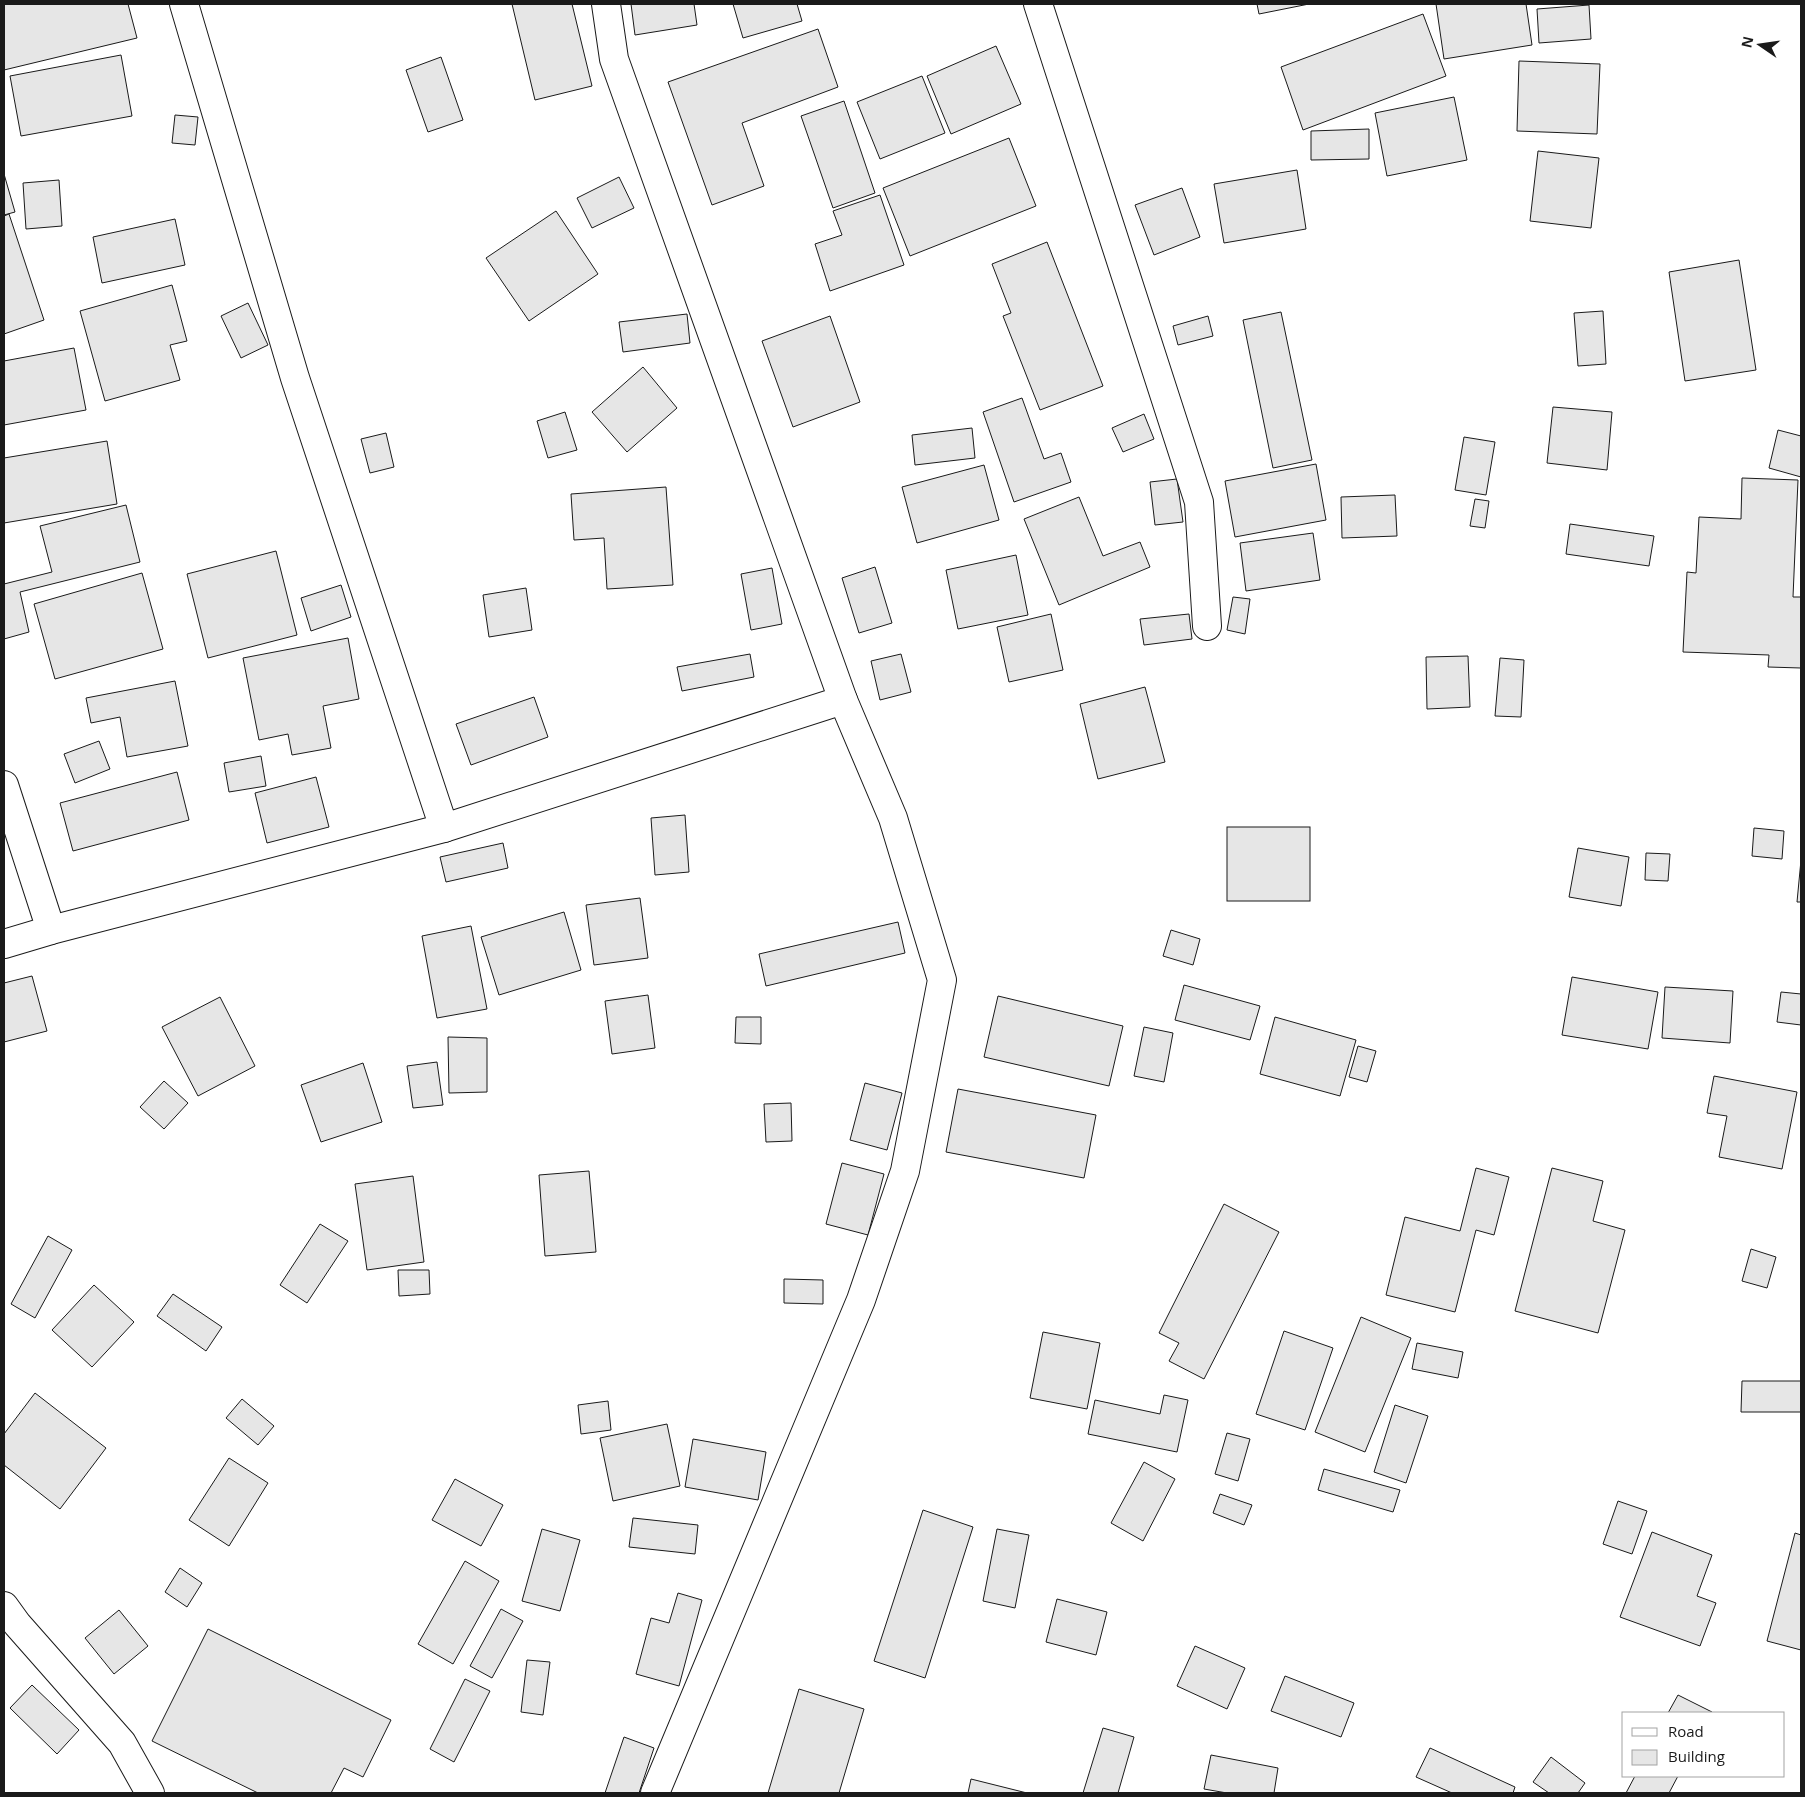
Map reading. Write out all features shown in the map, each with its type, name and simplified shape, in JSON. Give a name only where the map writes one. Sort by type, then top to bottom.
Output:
[{"type":"street","points":[[184,4],[295,378],[444,828]]},
{"type":"street","points":[[606,4],[614,59],[843,700],[893,818],[942,980],[905,1170],[860,1300],[655,1793]]},
{"type":"street","points":[[1038,4],[1199,502],[1207,626]]},
{"type":"street","points":[[4,944],[51,930],[444,828],[843,700]]},
{"type":"street","points":[[4,785],[51,930]]},
{"type":"street","points":[[4,1606],[17,1624],[122,1743],[150,1793]]},
{"type":"building","points":[[4,4],[128,4],[137,38],[4,70]]},
{"type":"building","points":[[512,4],[572,4],[592,86],[535,100]]},
{"type":"building","points":[[631,4],[694,4],[697,25],[635,35]]},
{"type":"building","points":[[733,4],[797,4],[802,21],[743,38]]},
{"type":"building","points":[[1257,4],[1309,4],[1259,14]]},
{"type":"building","points":[[1436,4],[1526,4],[1532,45],[1444,59]]},
{"type":"building","points":[[1589,5],[1591,39],[1539,43],[1537,9]]},
{"type":"building","points":[[1423,14],[1446,76],[1303,130],[1281,67]]},
{"type":"building","points":[[818,29],[838,87],[742,123],[764,186],[712,205],[668,82]]},
{"type":"building","points":[[996,46],[1021,104],[951,134],[927,76]]},
{"type":"building","points":[[121,55],[132,116],[21,136],[10,76]]},
{"type":"building","points":[[441,57],[463,120],[428,132],[406,70]]},
{"type":"building","points":[[1519,61],[1600,64],[1597,134],[1517,131]]},
{"type":"building","points":[[922,76],[945,133],[880,159],[857,102]]},
{"type":"building","points":[[1454,97],[1467,160],[1387,176],[1375,113]]},
{"type":"building","points":[[844,101],[875,193],[833,208],[801,116]]},
{"type":"building","points":[[175,115],[198,117],[195,145],[172,143]]},
{"type":"building","points":[[1369,129],[1369,159],[1311,160],[1311,131]]},
{"type":"building","points":[[1009,138],[1036,206],[910,256],[883,188]]},
{"type":"building","points":[[1538,151],[1599,158],[1591,228],[1530,221]]},
{"type":"building","points":[[1297,170],[1306,229],[1224,243],[1214,184]]},
{"type":"building","points":[[4,174],[15,212],[4,215]]},
{"type":"building","points":[[619,177],[634,208],[592,228],[577,198]]},
{"type":"building","points":[[59,180],[62,226],[26,229],[23,183]]},
{"type":"building","points":[[1182,188],[1200,237],[1154,255],[1135,205]]},
{"type":"building","points":[[880,195],[904,265],[830,291],[815,244],[842,235],[833,211]]},
{"type":"building","points":[[556,211],[598,274],[529,321],[486,258]]},
{"type":"building","points":[[9,214],[44,320],[4,334],[4,216]]},
{"type":"building","points":[[175,219],[185,265],[102,283],[93,237]]},
{"type":"building","points":[[1047,242],[1103,386],[1040,410],[1003,316],[1011,313],[992,264]]},
{"type":"building","points":[[1739,260],[1756,370],[1685,381],[1669,272]]},
{"type":"building","points":[[172,285],[187,341],[170,345],[180,380],[105,401],[80,311]]},
{"type":"building","points":[[248,303],[268,345],[241,358],[221,316]]},
{"type":"building","points":[[1603,311],[1606,364],[1578,366],[1574,313]]},
{"type":"building","points":[[1281,312],[1312,460],[1273,468],[1243,320]]},
{"type":"building","points":[[687,314],[690,343],[623,352],[619,322]]},
{"type":"building","points":[[830,316],[860,402],[793,427],[762,341]]},
{"type":"building","points":[[1208,316],[1213,336],[1178,345],[1173,326]]},
{"type":"building","points":[[74,348],[86,410],[4,425],[4,361]]},
{"type":"building","points":[[643,367],[677,408],[627,452],[592,412]]},
{"type":"building","points":[[1022,398],[1044,459],[1061,453],[1071,482],[1014,502],[983,412]]},
{"type":"building","points":[[1553,407],[1612,412],[1607,470],[1547,463]]},
{"type":"building","points":[[565,412],[577,450],[548,458],[537,421]]},
{"type":"building","points":[[1144,414],[1154,439],[1123,452],[1112,428]]},
{"type":"building","points":[[972,428],[975,458],[915,465],[912,435]]},
{"type":"building","points":[[1778,430],[1801,436],[1801,477],[1769,468]]},
{"type":"building","points":[[386,433],[394,467],[370,473],[361,439]]},
{"type":"building","points":[[1464,437],[1495,442],[1486,495],[1455,490]]},
{"type":"building","points":[[107,441],[117,504],[4,523],[4,458]]},
{"type":"building","points":[[1316,464],[1326,520],[1235,537],[1225,481]]},
{"type":"building","points":[[984,465],[999,520],[917,543],[902,487]]},
{"type":"building","points":[[1742,478],[1798,480],[1793,597],[1801,597],[1801,668],[1768,667],[1769,655],[1683,652],[1687,572],[1696,573],[1699,517],[1741,519]]},
{"type":"building","points":[[1177,479],[1183,522],[1155,525],[1150,482]]},
{"type":"building","points":[[666,487],[673,585],[607,589],[604,538],[574,540],[571,494]]},
{"type":"building","points":[[1395,495],[1397,536],[1342,538],[1341,497]]},
{"type":"building","points":[[1079,497],[1103,556],[1140,542],[1150,567],[1059,605],[1024,519]]},
{"type":"building","points":[[1475,499],[1489,501],[1485,528],[1470,526]]},
{"type":"building","points":[[126,505],[140,562],[20,592],[29,632],[4,639],[4,584],[52,572],[40,526]]},
{"type":"building","points":[[1570,524],[1654,536],[1649,566],[1566,554]]},
{"type":"building","points":[[1313,533],[1320,580],[1246,591],[1240,543]]},
{"type":"building","points":[[276,551],[297,635],[208,658],[187,574]]},
{"type":"building","points":[[1016,555],[1028,615],[958,629],[946,570]]},
{"type":"building","points":[[875,567],[892,623],[859,633],[842,578]]},
{"type":"building","points":[[772,568],[782,624],[751,630],[741,574]]},
{"type":"building","points":[[142,573],[163,649],[55,679],[34,604]]},
{"type":"building","points":[[341,585],[351,617],[311,631],[301,598]]},
{"type":"building","points":[[526,588],[532,630],[489,637],[483,595]]},
{"type":"building","points":[[1233,597],[1250,599],[1245,634],[1227,630]]},
{"type":"building","points":[[1051,614],[1063,670],[1009,682],[997,627]]},
{"type":"building","points":[[1189,614],[1192,639],[1144,645],[1140,619]]},
{"type":"building","points":[[348,638],[359,699],[323,706],[331,748],[292,755],[288,734],[259,740],[243,658]]},
{"type":"building","points":[[750,654],[754,677],[682,691],[677,667]]},
{"type":"building","points":[[901,654],[911,692],[880,700],[871,661]]},
{"type":"building","points":[[1468,656],[1470,707],[1427,709],[1426,657]]},
{"type":"building","points":[[1500,658],[1524,660],[1521,717],[1495,716]]},
{"type":"building","points":[[175,681],[188,746],[127,757],[120,717],[91,723],[86,698]]},
{"type":"building","points":[[1145,687],[1165,762],[1098,779],[1080,704]]},
{"type":"building","points":[[534,697],[548,737],[471,765],[456,724]]},
{"type":"building","points":[[99,741],[110,769],[75,783],[64,754]]},
{"type":"building","points":[[261,756],[266,786],[229,792],[224,763]]},
{"type":"building","points":[[177,772],[189,820],[73,851],[60,803]]},
{"type":"building","points":[[316,777],[329,827],[267,843],[255,793]]},
{"type":"building","points":[[685,815],[689,872],[655,875],[651,818]]},
{"type":"building","points":[[1227,827],[1310,827],[1310,901],[1227,901]]},
{"type":"building","points":[[1754,828],[1784,831],[1782,859],[1752,856]]},
{"type":"building","points":[[503,843],[508,868],[446,882],[440,857]]},
{"type":"building","points":[[1578,848],[1629,857],[1621,906],[1569,897]]},
{"type":"building","points":[[1646,853],[1670,854],[1668,881],[1645,880]]},
{"type":"building","points":[[1801,860],[1801,902],[1797,902]]},
{"type":"building","points":[[640,898],[648,958],[594,965],[586,905]]},
{"type":"building","points":[[564,912],[581,970],[499,995],[481,937]]},
{"type":"building","points":[[898,922],[905,953],[766,986],[759,954]]},
{"type":"building","points":[[471,926],[487,1009],[437,1018],[422,936]]},
{"type":"building","points":[[1171,930],[1200,939],[1193,965],[1163,956]]},
{"type":"building","points":[[32,976],[47,1031],[4,1042],[4,983]]},
{"type":"building","points":[[1572,977],[1658,992],[1648,1049],[1562,1035]]},
{"type":"building","points":[[1184,985],[1260,1006],[1250,1040],[1175,1020]]},
{"type":"building","points":[[1665,987],[1733,991],[1730,1043],[1662,1038]]},
{"type":"building","points":[[1781,992],[1801,994],[1801,1025],[1777,1022]]},
{"type":"building","points":[[648,995],[655,1048],[612,1054],[605,1001]]},
{"type":"building","points":[[998,996],[1123,1026],[1109,1086],[984,1057]]},
{"type":"building","points":[[220,997],[255,1066],[198,1096],[162,1027]]},
{"type":"building","points":[[736,1017],[761,1017],[761,1044],[735,1043]]},
{"type":"building","points":[[1275,1017],[1356,1040],[1340,1096],[1260,1074]]},
{"type":"building","points":[[1144,1027],[1173,1033],[1164,1082],[1134,1076]]},
{"type":"building","points":[[448,1037],[487,1038],[487,1092],[449,1093]]},
{"type":"building","points":[[1358,1046],[1376,1051],[1367,1082],[1349,1077]]},
{"type":"building","points":[[437,1062],[443,1105],[413,1108],[407,1066]]},
{"type":"building","points":[[363,1063],[382,1122],[321,1142],[301,1085]]},
{"type":"building","points":[[1714,1076],[1797,1092],[1782,1169],[1719,1157],[1727,1116],[1707,1113]]},
{"type":"building","points":[[164,1081],[188,1103],[164,1129],[140,1107]]},
{"type":"building","points":[[865,1083],[902,1093],[887,1150],[850,1140]]},
{"type":"building","points":[[958,1089],[1096,1115],[1084,1178],[946,1152]]},
{"type":"building","points":[[791,1103],[792,1141],[766,1142],[764,1104]]},
{"type":"building","points":[[842,1163],[884,1174],[868,1235],[826,1224]]},
{"type":"building","points":[[1476,1168],[1509,1177],[1494,1235],[1476,1230],[1455,1312],[1386,1295],[1405,1217],[1460,1231]]},
{"type":"building","points":[[1552,1168],[1603,1181],[1593,1221],[1625,1230],[1598,1333],[1515,1311]]},
{"type":"building","points":[[589,1171],[596,1252],[545,1256],[539,1175]]},
{"type":"building","points":[[413,1176],[424,1262],[367,1270],[355,1184]]},
{"type":"building","points":[[1224,1204],[1279,1232],[1204,1379],[1169,1361],[1179,1343],[1159,1333]]},
{"type":"building","points":[[320,1224],[348,1241],[307,1303],[280,1285]]},
{"type":"building","points":[[48,1236],[72,1250],[35,1318],[11,1304]]},
{"type":"building","points":[[1751,1249],[1776,1257],[1767,1288],[1742,1281]]},
{"type":"building","points":[[398,1270],[429,1270],[430,1294],[399,1296]]},
{"type":"building","points":[[784,1279],[823,1280],[823,1304],[784,1303]]},
{"type":"building","points":[[94,1285],[134,1322],[92,1367],[52,1330]]},
{"type":"building","points":[[173,1294],[222,1327],[206,1351],[157,1316]]},
{"type":"building","points":[[1361,1317],[1411,1338],[1365,1452],[1315,1432]]},
{"type":"building","points":[[1284,1331],[1333,1348],[1305,1430],[1256,1414]]},
{"type":"building","points":[[1043,1332],[1100,1343],[1087,1409],[1030,1398]]},
{"type":"building","points":[[1417,1343],[1463,1352],[1458,1378],[1412,1369]]},
{"type":"building","points":[[1742,1381],[1801,1381],[1801,1412],[1741,1412]]},
{"type":"building","points":[[35,1393],[106,1448],[60,1509],[4,1465],[4,1434]]},
{"type":"building","points":[[1164,1395],[1188,1400],[1177,1452],[1088,1434],[1095,1400],[1160,1414]]},
{"type":"building","points":[[242,1399],[274,1426],[258,1445],[226,1418]]},
{"type":"building","points":[[608,1401],[611,1430],[581,1434],[578,1405]]},
{"type":"building","points":[[1395,1405],[1428,1416],[1406,1483],[1374,1472]]},
{"type":"building","points":[[667,1424],[680,1486],[613,1501],[600,1438]]},
{"type":"building","points":[[1227,1433],[1250,1439],[1238,1481],[1215,1474]]},
{"type":"building","points":[[693,1439],[766,1452],[758,1500],[685,1487]]},
{"type":"building","points":[[229,1458],[268,1483],[229,1546],[189,1520]]},
{"type":"building","points":[[1144,1462],[1175,1479],[1143,1541],[1111,1523]]},
{"type":"building","points":[[1324,1469],[1400,1490],[1393,1512],[1318,1490]]},
{"type":"building","points":[[455,1479],[503,1505],[481,1546],[432,1520]]},
{"type":"building","points":[[1220,1494],[1252,1505],[1244,1525],[1213,1513]]},
{"type":"building","points":[[1618,1501],[1647,1511],[1632,1554],[1603,1544]]},
{"type":"building","points":[[923,1510],[973,1527],[925,1678],[874,1661]]},
{"type":"building","points":[[633,1518],[698,1525],[695,1554],[629,1547]]},
{"type":"building","points":[[542,1529],[580,1540],[560,1611],[522,1601]]},
{"type":"building","points":[[997,1529],[1029,1535],[1015,1608],[983,1601]]},
{"type":"building","points":[[1652,1532],[1712,1555],[1697,1596],[1716,1603],[1700,1646],[1620,1617]]},
{"type":"building","points":[[1795,1533],[1801,1535],[1801,1650],[1767,1641]]},
{"type":"building","points":[[465,1561],[499,1581],[453,1664],[418,1644]]},
{"type":"building","points":[[180,1568],[202,1583],[187,1607],[165,1592]]},
{"type":"building","points":[[678,1593],[702,1600],[679,1686],[636,1674],[651,1618],[669,1623]]},
{"type":"building","points":[[1057,1599],[1107,1612],[1096,1655],[1046,1642]]},
{"type":"building","points":[[501,1609],[523,1621],[492,1678],[470,1666]]},
{"type":"building","points":[[119,1610],[148,1646],[114,1674],[85,1638]]},
{"type":"building","points":[[208,1629],[391,1720],[363,1777],[344,1768],[331,1793],[258,1793],[152,1741]]},
{"type":"building","points":[[1195,1646],[1245,1668],[1227,1709],[1177,1686]]},
{"type":"building","points":[[527,1660],[550,1662],[543,1715],[521,1712]]},
{"type":"building","points":[[1285,1676],[1354,1703],[1341,1737],[1271,1711]]},
{"type":"building","points":[[465,1679],[490,1691],[454,1762],[430,1749]]},
{"type":"building","points":[[32,1685],[79,1730],[57,1754],[10,1708]]},
{"type":"building","points":[[799,1689],[864,1709],[839,1793],[768,1793]]},
{"type":"building","points":[[1678,1695],[1712,1712],[1669,1712]]},
{"type":"building","points":[[1103,1728],[1134,1737],[1118,1793],[1083,1793]]},
{"type":"building","points":[[624,1737],[654,1748],[639,1793],[605,1793]]},
{"type":"building","points":[[1430,1748],[1515,1787],[1513,1793],[1452,1793],[1416,1777]]},
{"type":"building","points":[[1211,1755],[1278,1768],[1274,1793],[1227,1793],[1204,1789]]},
{"type":"building","points":[[1551,1757],[1585,1783],[1578,1793],[1549,1793],[1533,1782]]},
{"type":"building","points":[[1634,1777],[1677,1777],[1669,1793],[1626,1793]]},
{"type":"building","points":[[971,1779],[1027,1793],[968,1793]]}]
